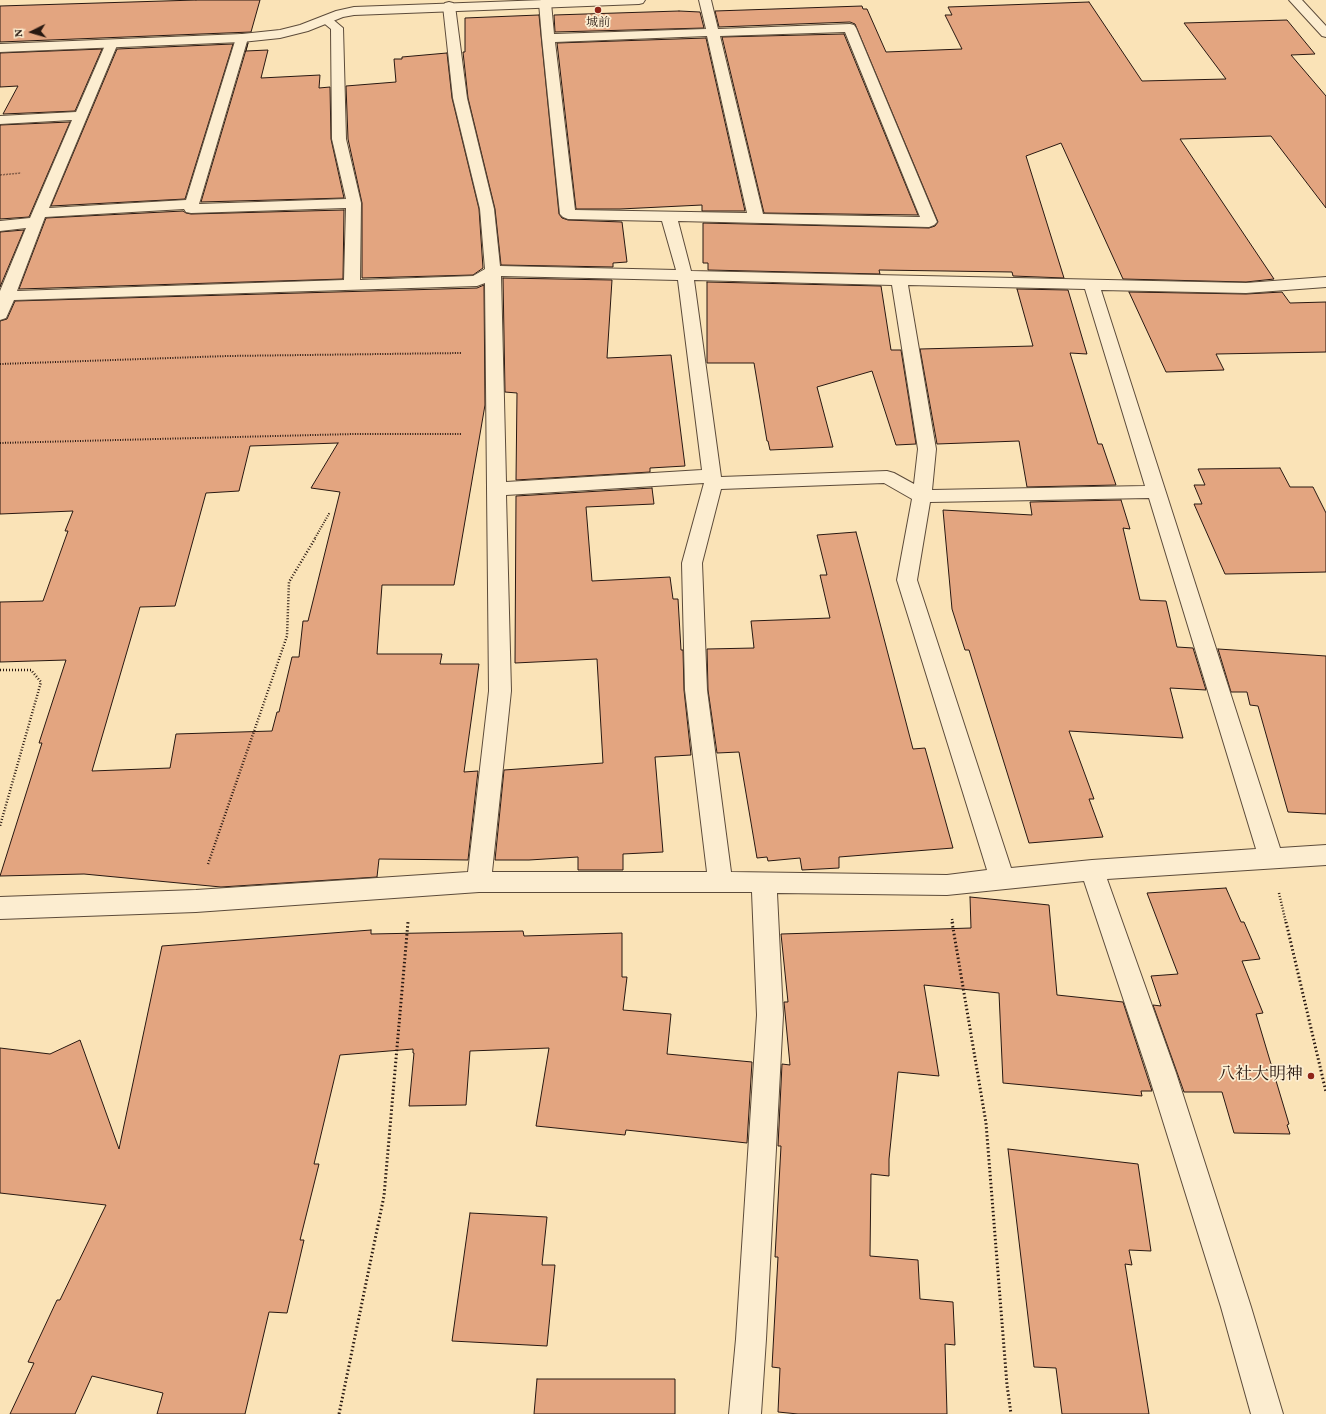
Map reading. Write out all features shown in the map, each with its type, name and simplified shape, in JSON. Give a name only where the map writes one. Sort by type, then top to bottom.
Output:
[{"type":"street","points":[[0,48],[242,38],[280,34],[304,28],[354,11],[449,6],[639,0]]},
{"type":"street","points":[[705,0],[756,218]]},
{"type":"street","points":[[1295,0],[1326,33]]},
{"type":"street","points":[[544,3],[568,214],[929,222],[850,28],[548,38]]},
{"type":"street","points":[[449,6],[460,98],[487,209],[493,271],[494,434],[500,691],[479,882]]},
{"type":"street","points":[[326,20],[337,28],[339,139],[354,203],[352,284]]},
{"type":"street","points":[[242,38],[191,209],[354,203]]},
{"type":"street","points":[[0,315],[4,296],[112,43]]},
{"type":"street","points":[[0,120],[80,116]]},
{"type":"street","points":[[0,226],[37,217],[192,204]]},
{"type":"street","points":[[669,216],[685,276],[712,479],[692,563],[696,690],[720,882]]},
{"type":"street","points":[[4,296],[478,281],[493,271],[1246,288],[1326,282]]},
{"type":"street","points":[[899,280],[927,449],[922,496],[907,580],[1002,879]]},
{"type":"street","points":[[1092,284],[1271,858]]},
{"type":"street","points":[[496,489],[712,479],[887,477],[922,496],[1157,492]]},
{"type":"street","points":[[0,908],[196,901],[479,882],[764,882],[947,885],[1092,870],[1326,855]]},
{"type":"street","points":[[1092,870],[1162,1073],[1236,1307],[1267,1414]]},
{"type":"street","points":[[745,1414],[752,1331],[770,1015],[764,882]]},
{"type":"path","points":[[0,364],[227,356],[493,352]]},
{"type":"path","points":[[0,443],[354,434],[494,434]]},
{"type":"path","points":[[196,901],[287,636],[290,582],[330,512]]},
{"type":"path","points":[[0,670],[31,670],[41,682],[0,826]]},
{"type":"path","points":[[1271,858],[1326,1092]]},
{"type":"path","points":[[947,885],[986,1122],[1007,1385],[1011,1414]]},
{"type":"path","points":[[339,1414],[384,1196],[412,886]]},
{"type":"building","points":[[196,0],[260,0],[251,32],[0,42],[0,6]]},
{"type":"building","points":[[1089,2],[1142,81],[1226,79],[1184,23],[1287,20],[1315,54],[1291,55],[1326,96],[1326,208],[1271,136],[1180,139],[1274,279],[1246,282],[1123,279],[1061,143],[1026,156],[1064,278],[1013,276],[1012,272],[879,270],[880,274],[708,270],[708,263],[703,263],[703,223],[929,228],[935,226],[938,222],[855,24],[850,22],[719,27],[715,11],[862,6],[863,9],[867,9],[886,52],[962,49],[945,15],[952,15],[948,7]]},
{"type":"building","points":[[679,11],[700,12],[704,28],[555,32],[554,15]]},
{"type":"building","points":[[539,15],[559,214],[562,218],[568,220],[622,222],[627,262],[613,263],[613,267],[501,265],[495,209],[468,98],[463,52],[465,52],[465,18]]},
{"type":"building","points":[[844,34],[918,215],[764,213],[722,37]]},
{"type":"building","points":[[706,38],[745,211],[702,211],[702,205],[620,209],[576,209],[557,43]]},
{"type":"building","points":[[248,43],[246,51],[268,50],[261,78],[320,75],[319,88],[330,87],[331,139],[344,198],[201,202]]},
{"type":"building","points":[[233,44],[185,199],[51,206],[117,49]]},
{"type":"building","points":[[102,49],[75,111],[3,114],[18,86],[0,87],[0,53]]},
{"type":"building","points":[[447,53],[452,98],[479,209],[483,268],[473,275],[362,278],[362,203],[348,139],[346,86],[396,82],[394,59]]},
{"type":"building","points":[[70,122],[29,217],[0,219],[0,125]]},
{"type":"building","points":[[344,210],[343,279],[19,289],[46,218],[183,211],[191,214]]},
{"type":"building","points":[[24,230],[0,287],[0,232]]},
{"type":"building","points":[[503,278],[612,280],[607,358],[671,355],[685,466],[650,468],[650,472],[516,480],[517,393],[505,392]]},
{"type":"building","points":[[707,282],[881,286],[891,350],[901,350],[916,444],[896,445],[872,371],[817,387],[833,447],[770,450],[767,441],[754,363],[707,363]]},
{"type":"building","points":[[484,285],[485,405],[454,585],[382,585],[377,654],[442,654],[440,664],[479,664],[464,772],[478,771],[468,860],[379,859],[377,877],[221,887],[84,874],[0,876],[42,743],[39,743],[66,660],[0,662],[0,602],[43,601],[68,531],[65,531],[73,511],[0,514],[0,321],[7,319],[15,301],[477,288]],"holes":[[[338,443],[311,488],[340,492],[308,621],[303,621],[299,657],[292,657],[279,712],[277,712],[272,731],[176,734],[170,768],[92,771],[140,607],[175,606],[206,493],[239,491],[250,446]]]},
{"type":"building","points":[[1017,289],[1068,290],[1087,354],[1070,353],[1098,444],[1102,444],[1116,485],[1027,487],[1019,441],[937,444],[920,349],[1033,346]]},
{"type":"building","points":[[1129,292],[1246,294],[1282,292],[1290,303],[1326,302],[1326,352],[1216,354],[1224,370],[1166,372]]},
{"type":"building","points":[[1280,468],[1290,487],[1313,487],[1326,513],[1326,572],[1225,574],[1194,504],[1202,504],[1194,485],[1205,485],[1198,469]]},
{"type":"building","points":[[652,488],[654,504],[586,507],[592,581],[670,577],[673,599],[678,599],[681,650],[683,650],[684,690],[691,755],[655,757],[663,852],[623,854],[623,870],[578,870],[578,857],[529,860],[495,860],[504,770],[603,763],[597,659],[515,663],[516,496]]},
{"type":"building","points":[[1121,500],[1130,529],[1123,528],[1140,600],[1166,601],[1177,647],[1193,648],[1206,690],[1170,688],[1183,738],[1069,731],[1094,799],[1089,799],[1103,837],[1029,843],[969,650],[965,650],[952,609],[943,510],[1032,515],[1030,502]]},
{"type":"building","points":[[856,532],[913,749],[925,748],[953,848],[839,857],[839,868],[802,870],[800,858],[768,861],[767,857],[757,858],[739,752],[717,753],[708,690],[707,649],[754,648],[751,621],[830,618],[820,575],[827,575],[817,535]]},
{"type":"building","points":[[1218,649],[1326,656],[1326,814],[1288,812],[1258,706],[1250,705],[1247,692],[1231,692]]},
{"type":"building","points":[[1226,888],[1241,922],[1244,922],[1260,959],[1242,961],[1263,1013],[1256,1014],[1289,1124],[1287,1125],[1290,1134],[1234,1133],[1222,1092],[1184,1092],[1153,1005],[1161,1006],[1151,976],[1178,974],[1147,893]]},
{"type":"building","points":[[970,897],[1049,905],[1057,995],[1123,1002],[1152,1091],[1141,1091],[1142,1096],[1003,1083],[999,993],[924,985],[939,1076],[898,1072],[889,1159],[889,1176],[871,1174],[870,1256],[918,1260],[920,1299],[953,1302],[955,1345],[945,1344],[947,1414],[798,1414],[778,1412],[780,1368],[772,1367],[778,1257],[775,1257],[781,1146],[778,1146],[782,1064],[790,1065],[784,1002],[788,1002],[781,934],[971,928]]},
{"type":"building","points":[[371,930],[371,934],[523,931],[524,936],[622,933],[622,977],[627,977],[623,1010],[671,1014],[667,1054],[752,1062],[747,1143],[626,1130],[625,1135],[536,1126],[549,1048],[470,1051],[466,1105],[409,1106],[414,1053],[413,1049],[340,1055],[314,1164],[319,1164],[300,1240],[304,1240],[287,1313],[269,1312],[245,1414],[157,1414],[163,1393],[92,1376],[75,1414],[10,1414],[34,1363],[28,1362],[57,1300],[60,1300],[106,1205],[0,1193],[0,1048],[50,1054],[80,1040],[119,1149],[162,946]]},
{"type":"building","points":[[1008,1149],[1138,1164],[1151,1251],[1129,1250],[1132,1265],[1125,1264],[1149,1414],[1062,1414],[1056,1368],[1034,1367]]},
{"type":"building","points":[[470,1213],[547,1217],[542,1265],[555,1265],[547,1346],[452,1341]]},
{"type":"building","points":[[537,1379],[675,1379],[675,1414],[534,1414]]},
{"type":"place","name":"城前","points":[[598,10]]},
{"type":"place","name":"八社大明神","points":[[1311,1076]]}]
